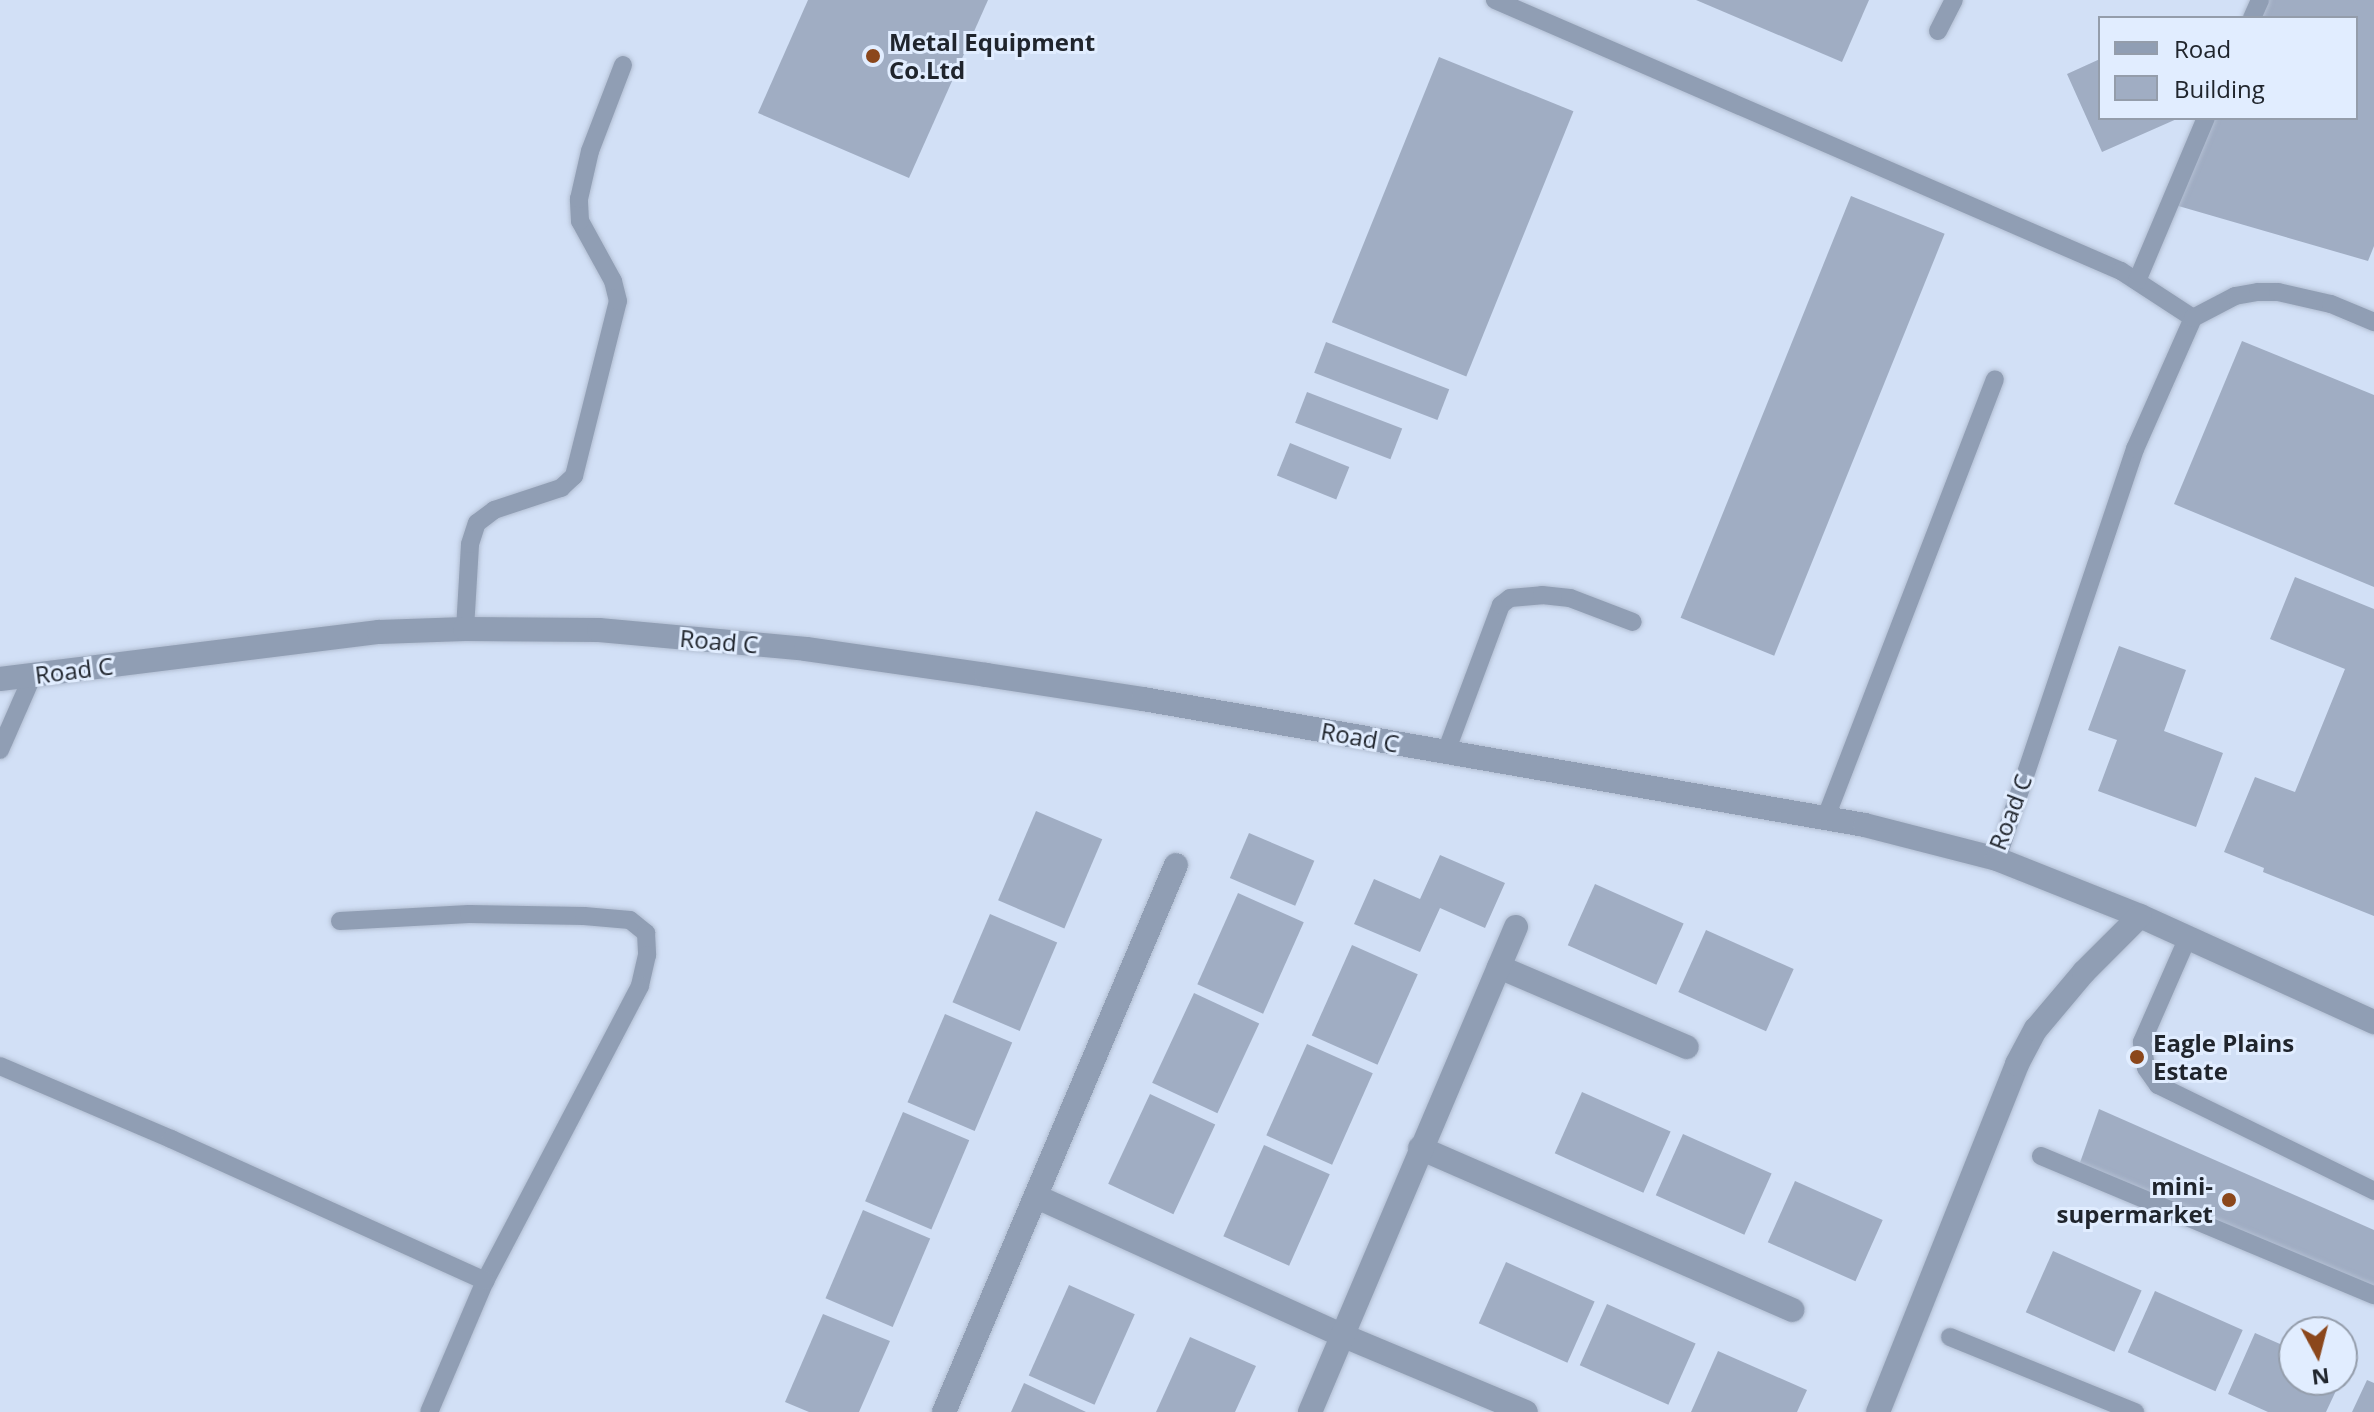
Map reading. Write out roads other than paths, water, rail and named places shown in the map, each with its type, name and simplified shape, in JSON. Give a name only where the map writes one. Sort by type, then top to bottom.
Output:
[{"type":"street","name":"Road C","points":[[0,679],[379,632],[599,630],[806,649],[1143,699],[1826,817],[1997,859]]},
{"type":"street","points":[[1997,859],[2140,916],[2374,1022]]},
{"type":"street","points":[[944,1412],[1176,865]]},
{"type":"street","points":[[1878,1412],[2017,1064],[2036,1029],[2084,972],[2140,916]]},
{"type":"street","points":[[1310,1412],[1516,927]]},
{"type":"street","points":[[1499,967],[1687,1047]]},
{"type":"street","points":[[1420,1148],[1792,1310]]},
{"type":"street","points":[[1037,1197],[1344,1336],[1526,1412]]},
{"type":"lane","points":[[1495,0],[1517,5],[2121,271],[2193,318],[2235,296],[2278,292],[2331,304],[2374,322]]},
{"type":"lane","points":[[1938,31],[1954,0]]},
{"type":"lane","points":[[465,629],[470,544],[477,523],[494,510],[561,488],[574,476],[618,301],[613,281],[580,221],[579,199],[590,151],[623,65]]},
{"type":"lane","points":[[2137,281],[2205,120]]},
{"type":"lane","name":"Road C","points":[[1997,859],[2135,449],[2193,318]]},
{"type":"lane","points":[[1826,817],[1995,379]]},
{"type":"lane","points":[[1446,752],[1501,605],[1510,598],[1542,595],[1570,598],[1633,622]]},
{"type":"lane","points":[[0,750],[33,675]]},
{"type":"lane","points":[[340,921],[469,914],[584,916],[630,920],[646,933],[647,955],[640,986],[485,1281],[429,1412]]},
{"type":"lane","points":[[2188,937],[2142,1042],[2146,1068],[2158,1085],[2374,1191]]},
{"type":"lane","points":[[0,1066],[171,1139],[485,1281]]},
{"type":"lane","points":[[2041,1156],[2374,1295]]},
{"type":"lane","points":[[1950,1337],[2135,1412]]},
{"type":"place","name":"Metal Equipment Co.Ltd","points":[[873,56]]},
{"type":"place","name":"Eagle Plains Estate","points":[[2137,1057]]},
{"type":"place","name":"mini- supermarket","points":[[2229,1200]]}]
